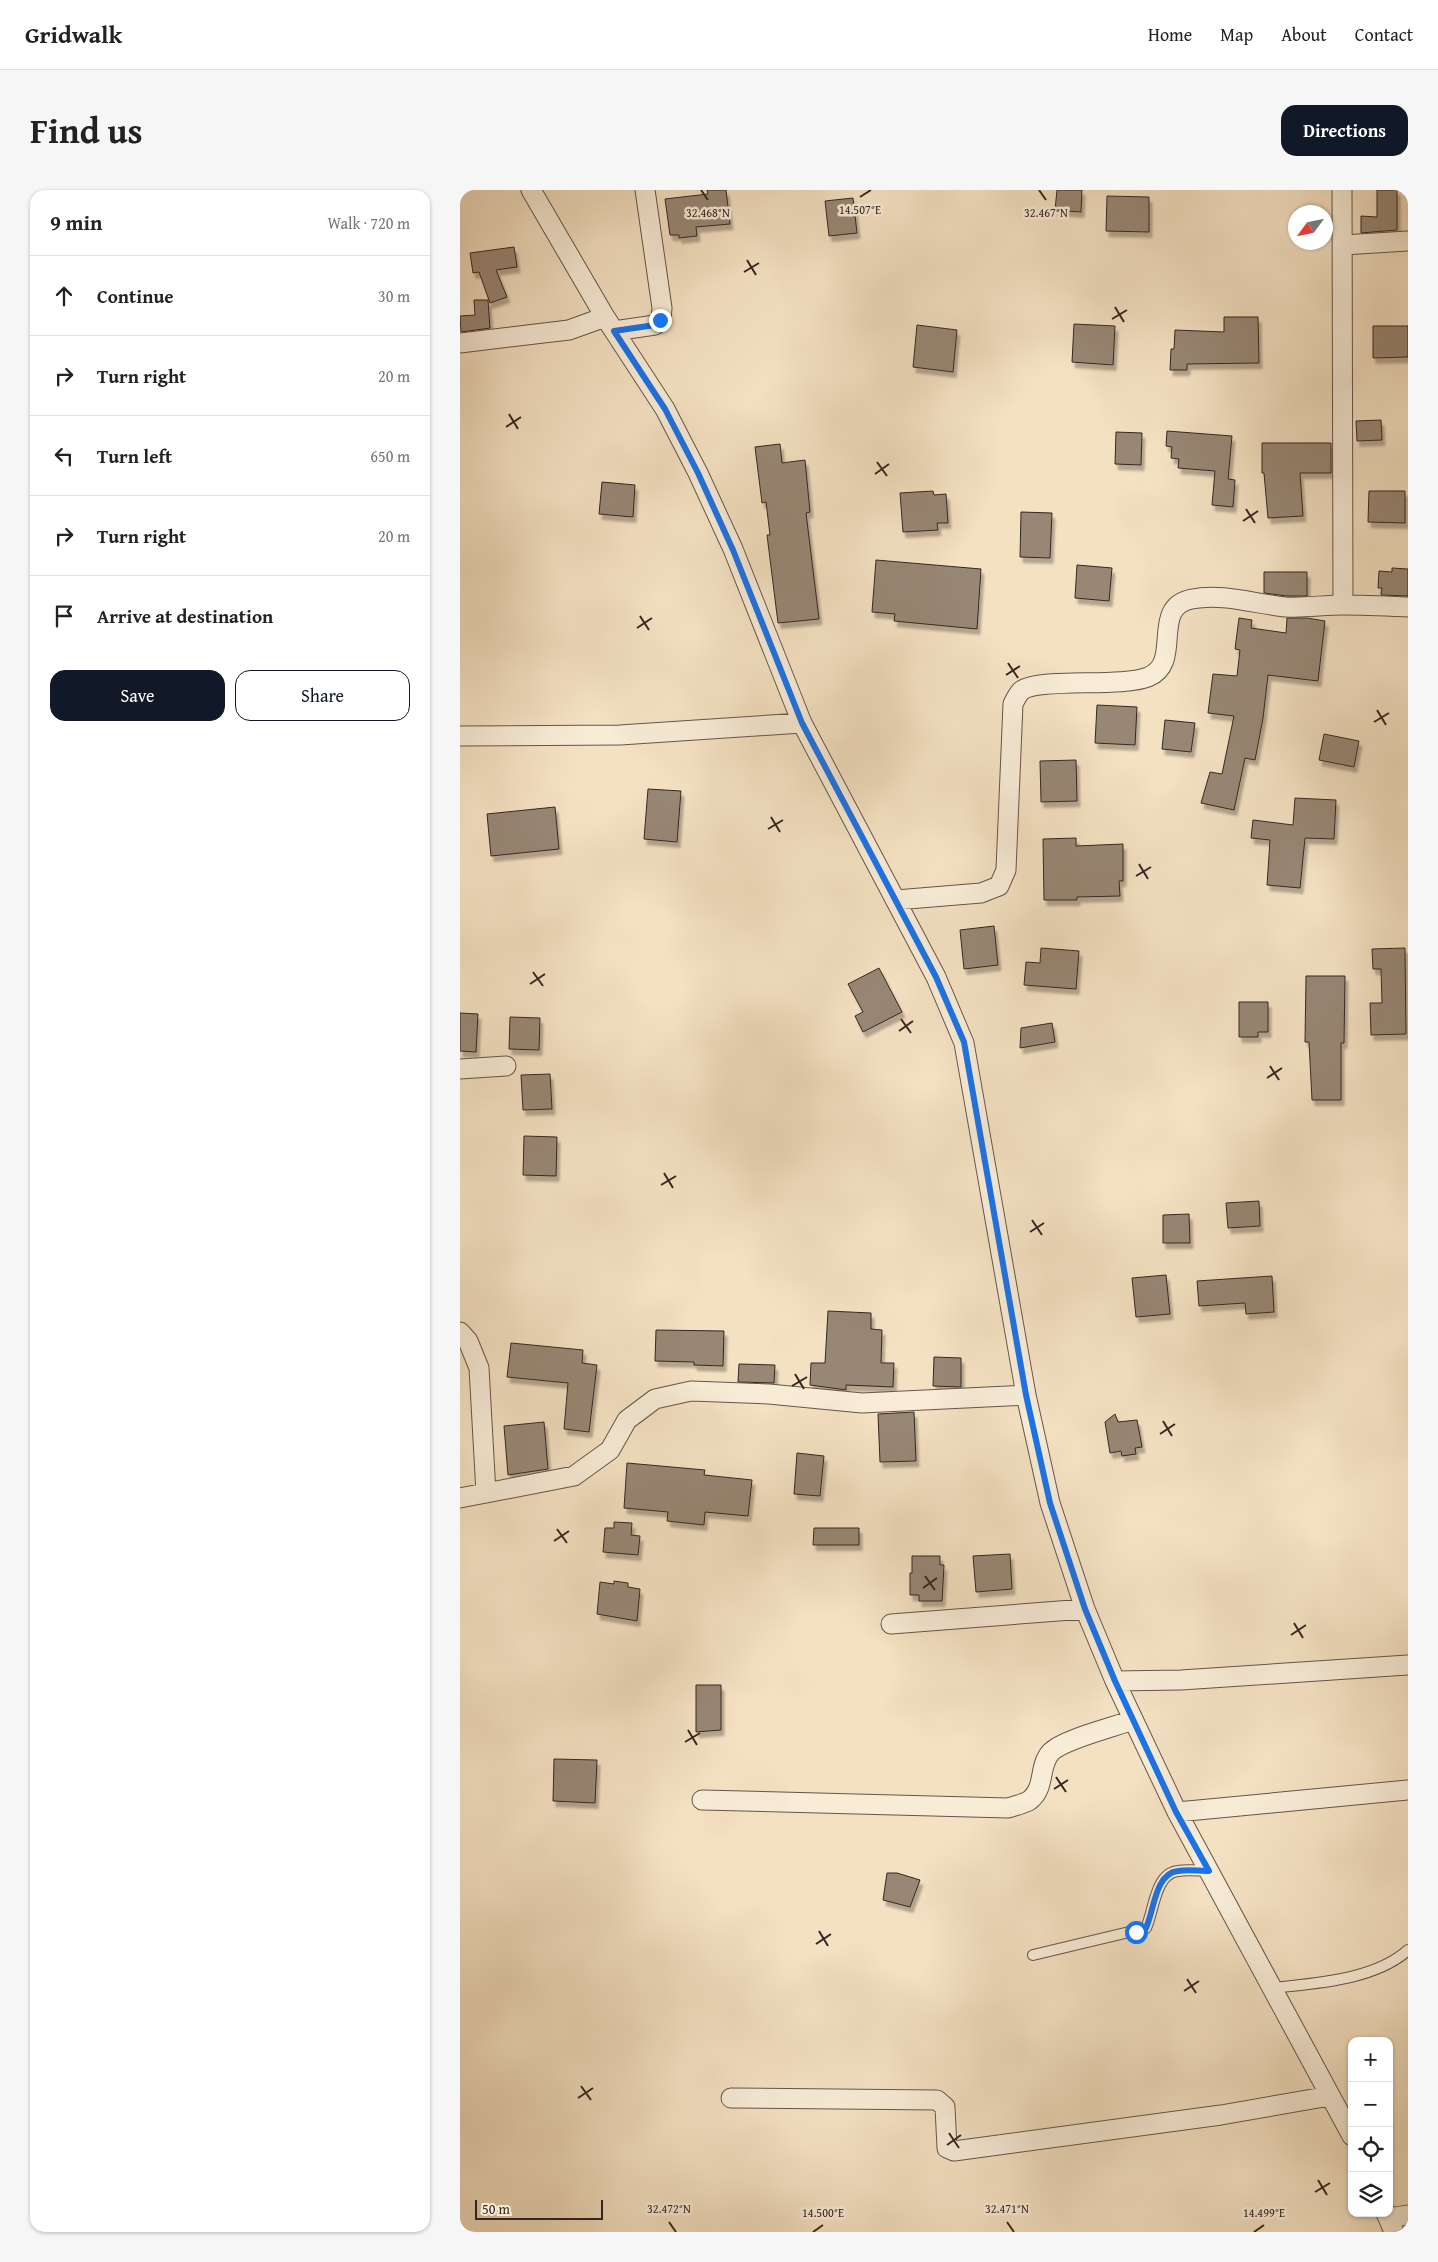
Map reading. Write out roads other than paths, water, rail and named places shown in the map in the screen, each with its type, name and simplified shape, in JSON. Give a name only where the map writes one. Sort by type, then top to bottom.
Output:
[{"type":"street","points":[[530,190],[610,324],[665,409],[698,473],[733,550],[802,723],[936,977],[964,1042],[1026,1395],[1050,1503],[1085,1609],[1115,1681],[1176,1812],[1348,2129]]},
{"type":"street","points":[[460,343],[610,324],[655,325],[660,320],[662,308],[645,190]]},
{"type":"street","points":[[1342,190],[1343,605]]},
{"type":"street","points":[[1343,246],[1408,240]]},
{"type":"street","points":[[896,900],[981,893],[999,886],[1006,870],[1013,704],[1021,691],[1036,684],[1085,684],[1147,678],[1160,671],[1166,658],[1170,614],[1178,604],[1190,599],[1212,597],[1288,607],[1343,605],[1408,607]]},
{"type":"street","points":[[460,736],[620,735],[802,723]]},
{"type":"street","points":[[460,1069],[506,1066]]},
{"type":"street","points":[[460,1332],[468,1340],[479,1368],[486,1493]]},
{"type":"street","points":[[460,1498],[574,1476],[610,1450],[627,1420],[654,1399],[691,1391],[770,1394],[862,1403],[1026,1395]]},
{"type":"street","points":[[891,1624],[1085,1609]]},
{"type":"street","points":[[1115,1681],[1181,1680],[1408,1665]]},
{"type":"street","points":[[702,1800],[1008,1808],[1029,1801],[1040,1787],[1045,1760],[1052,1751],[1066,1742],[1134,1720]]},
{"type":"street","points":[[1176,1812],[1408,1790]]},
{"type":"street","points":[[731,2098],[937,2100],[945,2106],[947,2148],[954,2151],[1221,2115],[1330,2096]]},
{"type":"street","points":[[1390,2221],[1408,2214]]},
{"type":"lane","points":[[1033,1955],[1146,1928],[1162,1880],[1167,1874],[1177,1871],[1209,1871]]},
{"type":"lane","points":[[1273,1988],[1320,1982],[1373,1970],[1393,1961],[1408,1950]]}]
